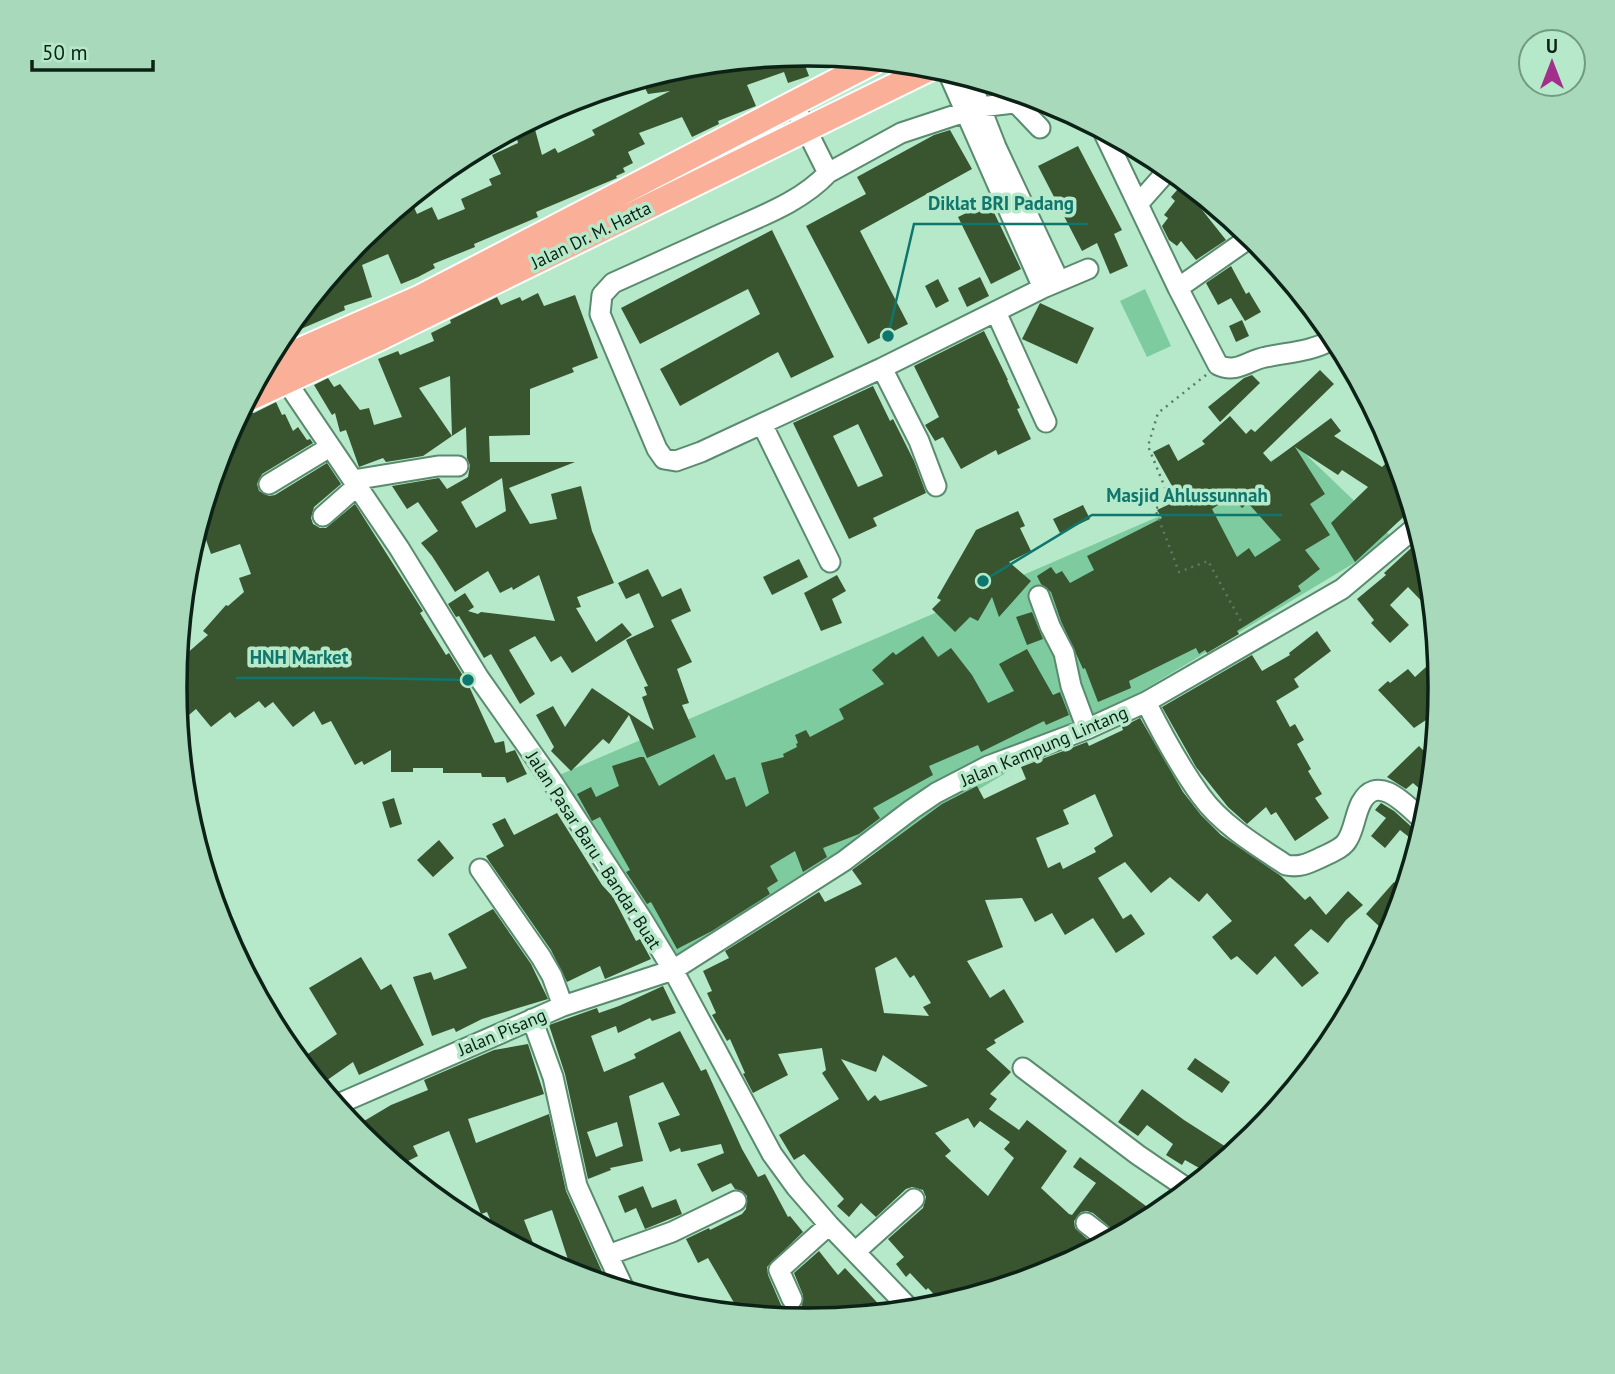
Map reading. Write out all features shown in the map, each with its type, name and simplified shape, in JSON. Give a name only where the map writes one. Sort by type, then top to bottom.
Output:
[{"type":"main road","name":"Jalan Dr. M. Hatta","points":[[262,392],[382,337],[793,103],[859,69]]},
{"type":"main road","name":"Jalan Dr. M. Hatta","points":[[282,358],[421,297],[514,261],[915,76]]},
{"type":"street","points":[[956,85],[972,109],[1022,235],[1051,285]]},
{"type":"street","points":[[970,89],[972,109]]},
{"type":"street","points":[[793,103],[828,173]]},
{"type":"street","points":[[1040,128],[1014,103],[972,109],[901,133],[828,173],[807,192],[762,216],[613,284],[602,295],[599,303],[600,314],[657,449],[664,459],[676,461],[762,424],[1088,269]]},
{"type":"street","points":[[1111,146],[1178,288],[1218,365],[1234,369],[1264,357],[1315,349],[1324,344]]},
{"type":"street","points":[[1138,204],[1161,178]]},
{"type":"street","points":[[1178,288],[1241,244]]},
{"type":"street","points":[[996,312],[1045,422]]},
{"type":"street","points":[[882,368],[919,441],[936,486]]},
{"type":"street","name":"Jalan Pasar Baru - Bandar Buat","points":[[286,381],[414,571],[479,678],[551,780],[623,890],[673,970],[772,1154],[829,1225],[901,1300]]},
{"type":"street","points":[[762,424],[830,562]]},
{"type":"street","points":[[269,484],[330,447]]},
{"type":"street","points":[[323,516],[355,483],[438,466],[458,466]]},
{"type":"street","name":"Jalan Kampung Lintang","points":[[673,970],[844,861],[936,793],[988,766],[1087,729],[1146,702],[1342,589],[1409,533]]},
{"type":"street","points":[[1039,596],[1064,653],[1071,686],[1087,729]]},
{"type":"street","points":[[1146,702],[1202,798],[1240,833],[1286,865],[1293,867],[1309,864],[1348,841],[1360,804],[1373,790],[1383,789],[1415,813]]},
{"type":"street","points":[[480,869],[541,957],[552,976],[563,1006]]},
{"type":"street","name":"Jalan Pisang","points":[[346,1101],[563,1006],[673,970]]},
{"type":"street","points":[[532,1019],[553,1077],[577,1186],[619,1278]]},
{"type":"street","points":[[1023,1068],[1179,1183]]},
{"type":"street","points":[[855,1252],[914,1199]]},
{"type":"street","points":[[608,1255],[672,1232],[736,1201]]},
{"type":"street","points":[[1086,1223],[1100,1234]]},
{"type":"street","points":[[792,1299],[779,1270],[829,1225]]},
{"type":"path","points":[[1218,365],[1157,413],[1148,446],[1170,500],[1155,509],[1179,572],[1208,561],[1251,640]]},
{"type":"green space","points":[[1145,289],[1171,346],[1147,357],[1120,301]]},
{"type":"green space","points":[[1298,447],[1394,539],[669,976],[550,779],[1176,509]]},
{"type":"building","points":[[805,66],[809,76],[788,83],[784,72],[747,85],[756,106],[718,121],[719,124],[692,137],[682,117],[639,133],[645,144],[628,152],[633,163],[623,168],[625,172],[616,176],[617,178],[536,212],[538,217],[433,264],[435,268],[418,277],[401,284],[388,254],[362,265],[372,297],[344,306],[345,310],[301,329],[341,278],[398,220],[414,207],[417,214],[432,207],[438,220],[465,209],[461,199],[492,185],[489,179],[501,174],[492,155],[518,143],[517,139],[535,129],[542,155],[555,148],[558,153],[595,135],[592,130],[670,91],[648,94],[645,88],[686,78],[727,72]]},
{"type":"building","points":[[950,130],[972,169],[860,231],[908,324],[868,344],[806,226],[866,194],[857,177],[934,135]]},
{"type":"building","points":[[1078,146],[1122,230],[1114,234],[1128,266],[1110,274],[1097,243],[1082,251],[1038,166]]},
{"type":"building","points":[[1177,190],[1199,206],[1226,240],[1196,260],[1181,241],[1177,246],[1169,240],[1162,226],[1168,218],[1164,215],[1175,201],[1171,197]]},
{"type":"building","points":[[989,202],[1021,269],[991,284],[958,217]]},
{"type":"building","points":[[772,230],[834,357],[791,378],[778,352],[680,406],[660,369],[760,314],[748,289],[640,344],[621,308]]},
{"type":"building","points":[[1231,266],[1246,294],[1249,292],[1261,312],[1245,321],[1231,298],[1218,305],[1206,283]]},
{"type":"building","points":[[980,277],[989,296],[967,307],[958,288]]},
{"type":"building","points":[[938,279],[949,301],[936,308],[925,286]]},
{"type":"building","points":[[538,293],[544,306],[575,295],[598,358],[572,368],[574,372],[530,389],[530,435],[489,436],[490,462],[575,462],[509,488],[530,524],[557,519],[551,494],[581,486],[592,531],[614,583],[577,597],[581,607],[576,608],[596,642],[622,623],[632,635],[572,673],[561,656],[551,662],[535,636],[509,650],[535,694],[520,704],[491,654],[484,658],[459,616],[456,617],[448,604],[465,593],[474,607],[468,611],[555,621],[539,575],[513,590],[512,587],[500,593],[488,571],[455,592],[421,543],[438,531],[418,502],[407,509],[392,486],[439,478],[447,489],[468,477],[470,465],[467,458],[466,427],[423,456],[386,462],[383,458],[359,467],[346,430],[340,432],[335,413],[332,415],[314,385],[328,378],[334,387],[340,384],[360,410],[369,408],[374,425],[402,417],[378,359],[398,351],[400,355],[434,341],[431,333],[451,323],[450,320],[497,297],[501,305],[520,297],[522,301]],"holes":[[[450,376],[452,436],[419,388]],[[502,478],[506,511],[476,528],[461,502]]]},
{"type":"building","points":[[1040,303],[1094,328],[1077,364],[1022,339]]},
{"type":"building","points":[[1242,320],[1249,336],[1236,342],[1229,326]]},
{"type":"building","points":[[984,331],[1008,380],[1020,408],[1017,409],[1031,439],[998,455],[996,450],[961,469],[943,437],[935,441],[925,425],[939,417],[914,366]]},
{"type":"building","points":[[1320,370],[1334,384],[1263,453],[1271,462],[1331,418],[1341,431],[1334,436],[1382,467],[1386,463],[1404,516],[1355,562],[1331,523],[1368,487],[1342,470],[1338,475],[1295,447],[1325,494],[1310,504],[1330,535],[1305,550],[1320,569],[1298,586],[1301,591],[1237,631],[1239,634],[1207,653],[1205,650],[1199,654],[1196,648],[1129,681],[1131,688],[1098,702],[1085,668],[1083,669],[1061,621],[1051,592],[1041,584],[1037,576],[1051,567],[1056,574],[1062,571],[1070,583],[1094,570],[1087,556],[1162,518],[1157,510],[1178,500],[1169,488],[1172,486],[1153,452],[1169,444],[1178,461],[1205,444],[1202,441],[1230,416],[1246,434],[1251,429],[1255,432]],"holes":[[[1231,496],[1242,508],[1248,503],[1281,540],[1255,557],[1249,548],[1237,557],[1212,509]]]},
{"type":"building","points":[[1252,375],[1260,383],[1220,422],[1208,407],[1244,378]]},
{"type":"building","points":[[873,386],[914,461],[926,493],[873,518],[877,526],[849,539],[793,423]],"holes":[[[858,424],[883,476],[858,487],[833,436]]]},
{"type":"building","points":[[276,402],[293,431],[298,427],[307,440],[310,439],[313,443],[262,474],[257,484],[259,491],[269,496],[275,495],[327,463],[341,484],[314,507],[311,518],[313,524],[326,528],[355,504],[423,611],[420,613],[446,655],[449,653],[468,684],[495,743],[504,741],[506,753],[515,750],[527,774],[507,783],[505,777],[482,777],[481,773],[443,773],[443,768],[413,768],[413,772],[391,772],[391,750],[364,765],[362,761],[355,765],[331,721],[322,725],[314,711],[293,727],[273,702],[265,708],[259,701],[235,718],[230,712],[211,727],[196,709],[188,716],[188,653],[208,635],[203,631],[226,605],[244,592],[239,578],[251,574],[240,544],[211,554],[205,538],[234,450],[251,413]]},
{"type":"building","points":[[1083,505],[1090,519],[1060,533],[1053,519]]},
{"type":"building","points":[[1018,511],[1025,526],[1020,528],[1031,551],[1009,562],[1031,581],[999,617],[992,597],[978,621],[970,617],[955,632],[932,609],[941,600],[937,598],[976,530]]},
{"type":"building","points":[[1412,547],[1422,602],[1408,587],[1390,605],[1409,625],[1390,643],[1371,623],[1374,620],[1357,599],[1386,575],[1384,573]]},
{"type":"building","points":[[799,559],[808,577],[772,595],[763,577]]},
{"type":"building","points":[[648,569],[662,597],[681,588],[691,611],[671,620],[692,662],[677,669],[689,703],[682,705],[696,737],[647,758],[629,715],[609,744],[603,739],[571,771],[551,751],[554,747],[536,715],[553,706],[565,727],[592,688],[654,730],[642,697],[647,695],[644,687],[648,686],[626,640],[654,627],[639,593],[626,599],[618,583]]},
{"type":"building","points":[[837,575],[846,591],[832,599],[842,623],[821,631],[804,593]]},
{"type":"building","points":[[1032,612],[1043,639],[1027,645],[1016,617]]},
{"type":"building","points":[[1317,631],[1331,651],[1294,679],[1299,687],[1276,701],[1290,727],[1295,724],[1304,740],[1297,744],[1311,769],[1308,771],[1322,794],[1315,798],[1329,818],[1295,841],[1276,812],[1271,815],[1266,807],[1247,824],[1228,807],[1196,767],[1162,707],[1252,655],[1262,671],[1290,655],[1289,653]]},
{"type":"building","points":[[923,636],[938,657],[951,648],[972,675],[988,703],[1014,691],[999,664],[1027,649],[1053,695],[1060,692],[1069,715],[1046,725],[1044,721],[981,752],[978,745],[929,766],[933,775],[873,808],[880,818],[859,834],[823,848],[827,857],[803,872],[795,851],[770,866],[778,881],[767,888],[770,894],[712,931],[677,949],[651,902],[647,904],[626,872],[630,870],[600,817],[592,821],[577,794],[591,787],[596,797],[619,786],[612,766],[640,757],[644,757],[659,786],[714,754],[726,780],[735,777],[746,807],[769,793],[761,763],[784,757],[783,754],[797,747],[795,735],[806,730],[810,737],[844,719],[839,709],[884,684],[872,670],[893,652],[896,655]]},
{"type":"building","points":[[1427,666],[1427,719],[1414,728],[1378,690],[1408,669],[1415,677]]},
{"type":"building","points":[[1140,718],[1183,792],[1201,815],[1221,835],[1281,876],[1305,900],[1310,896],[1326,915],[1348,891],[1363,905],[1346,920],[1328,943],[1311,929],[1294,945],[1319,973],[1302,987],[1275,956],[1257,975],[1237,956],[1231,960],[1212,937],[1232,921],[1207,893],[1199,902],[1170,877],[1151,893],[1125,862],[1098,878],[1123,919],[1131,914],[1145,934],[1116,953],[1093,918],[1065,935],[1052,913],[1035,922],[1022,898],[985,900],[1003,947],[967,961],[990,998],[1004,989],[1024,1022],[994,1040],[996,1043],[986,1049],[1011,1072],[990,1094],[997,1099],[989,1109],[1019,1130],[1027,1120],[1067,1151],[1041,1188],[1069,1214],[1072,1215],[1096,1183],[1073,1167],[1080,1157],[1146,1206],[1111,1228],[1093,1213],[1081,1212],[1074,1221],[1075,1228],[1089,1240],[1007,1275],[934,1295],[910,1273],[906,1277],[896,1264],[904,1257],[888,1239],[923,1208],[926,1197],[923,1190],[912,1187],[906,1189],[876,1217],[861,1203],[849,1217],[837,1206],[844,1199],[804,1154],[794,1160],[779,1135],[839,1099],[822,1073],[826,1070],[822,1048],[778,1054],[788,1075],[753,1093],[730,1039],[727,1041],[712,1015],[716,1013],[707,993],[712,991],[703,971],[729,958],[725,951],[819,892],[825,902],[862,884],[852,870],[942,804],[977,786],[984,799],[1026,779],[1021,767],[1087,742],[1089,746],[1123,730],[1122,727]],"holes":[[[1095,794],[1113,836],[1094,848],[1096,852],[1063,869],[1060,862],[1048,868],[1036,838],[1069,824],[1063,810]],[[896,957],[910,978],[914,975],[931,1003],[923,1007],[929,1016],[884,1013],[875,968]],[[883,1055],[928,1086],[880,1101],[875,1095],[868,1101],[841,1059],[876,1072]],[[968,1118],[974,1128],[980,1121],[1010,1142],[1004,1149],[1014,1158],[988,1196],[945,1156],[951,1151],[935,1133]]]},
{"type":"building","points":[[1419,746],[1425,752],[1419,789],[1413,783],[1406,789],[1387,777]]},
{"type":"building","points":[[394,798],[402,824],[390,828],[382,802]]},
{"type":"building","points":[[1381,803],[1394,811],[1412,827],[1410,836],[1400,830],[1385,848],[1371,836],[1386,818],[1375,810]]},
{"type":"building","points":[[557,813],[602,885],[613,897],[636,941],[640,939],[651,959],[605,979],[600,966],[567,982],[551,950],[489,861],[486,856],[504,846],[492,824],[505,818],[514,835]]},
{"type":"building","points":[[439,840],[454,858],[433,877],[417,860]]},
{"type":"building","points":[[1394,882],[1396,884],[1380,927],[1366,914]]},
{"type":"building","points":[[493,909],[531,964],[548,999],[482,1019],[456,1032],[454,1028],[432,1036],[413,977],[431,972],[434,980],[467,968],[448,934]]},
{"type":"building","points":[[361,957],[381,990],[391,984],[424,1045],[359,1075],[353,1062],[327,1080],[307,1054],[337,1034],[309,988]]},
{"type":"building","points":[[663,986],[676,1013],[652,1021],[650,1018],[618,1033],[616,1026],[591,1036],[604,1072],[636,1058],[634,1054],[680,1031],[701,1071],[706,1069],[742,1149],[758,1177],[765,1174],[788,1217],[790,1216],[803,1232],[767,1267],[768,1275],[784,1307],[734,1303],[708,1258],[698,1263],[686,1239],[742,1214],[746,1209],[747,1196],[735,1189],[731,1183],[712,1192],[697,1164],[724,1153],[721,1144],[681,1152],[680,1148],[670,1152],[658,1123],[680,1115],[663,1082],[629,1096],[643,1161],[610,1168],[611,1170],[588,1179],[565,1074],[549,1025],[597,1008],[599,1013]],"holes":[[[617,1122],[623,1146],[596,1157],[587,1132]]]},
{"type":"building","points":[[528,1044],[544,1094],[468,1119],[476,1143],[549,1114],[566,1191],[603,1273],[568,1259],[552,1210],[524,1220],[534,1244],[490,1220],[487,1212],[481,1214],[449,1131],[413,1146],[418,1156],[407,1161],[364,1121],[391,1105],[428,1090],[424,1080],[494,1050]]},
{"type":"building","points":[[1195,1058],[1230,1082],[1222,1093],[1187,1069]]},
{"type":"building","points":[[1142,1089],[1225,1146],[1199,1168],[1185,1160],[1182,1165],[1166,1155],[1173,1144],[1147,1125],[1138,1136],[1118,1122]]},
{"type":"building","points":[[643,1186],[652,1208],[676,1199],[682,1214],[645,1229],[636,1208],[625,1213],[618,1196]]},
{"type":"building","points":[[819,1251],[838,1275],[845,1268],[878,1303],[799,1308],[802,1306],[803,1295],[794,1273]]},
{"type":"place","name":"Diklat BRI Padang","points":[[888,336]]},
{"type":"place","name":"Masjid Ahlussunnah","points":[[983,581]]},
{"type":"place","name":"HNH Market","points":[[468,680]]}]
